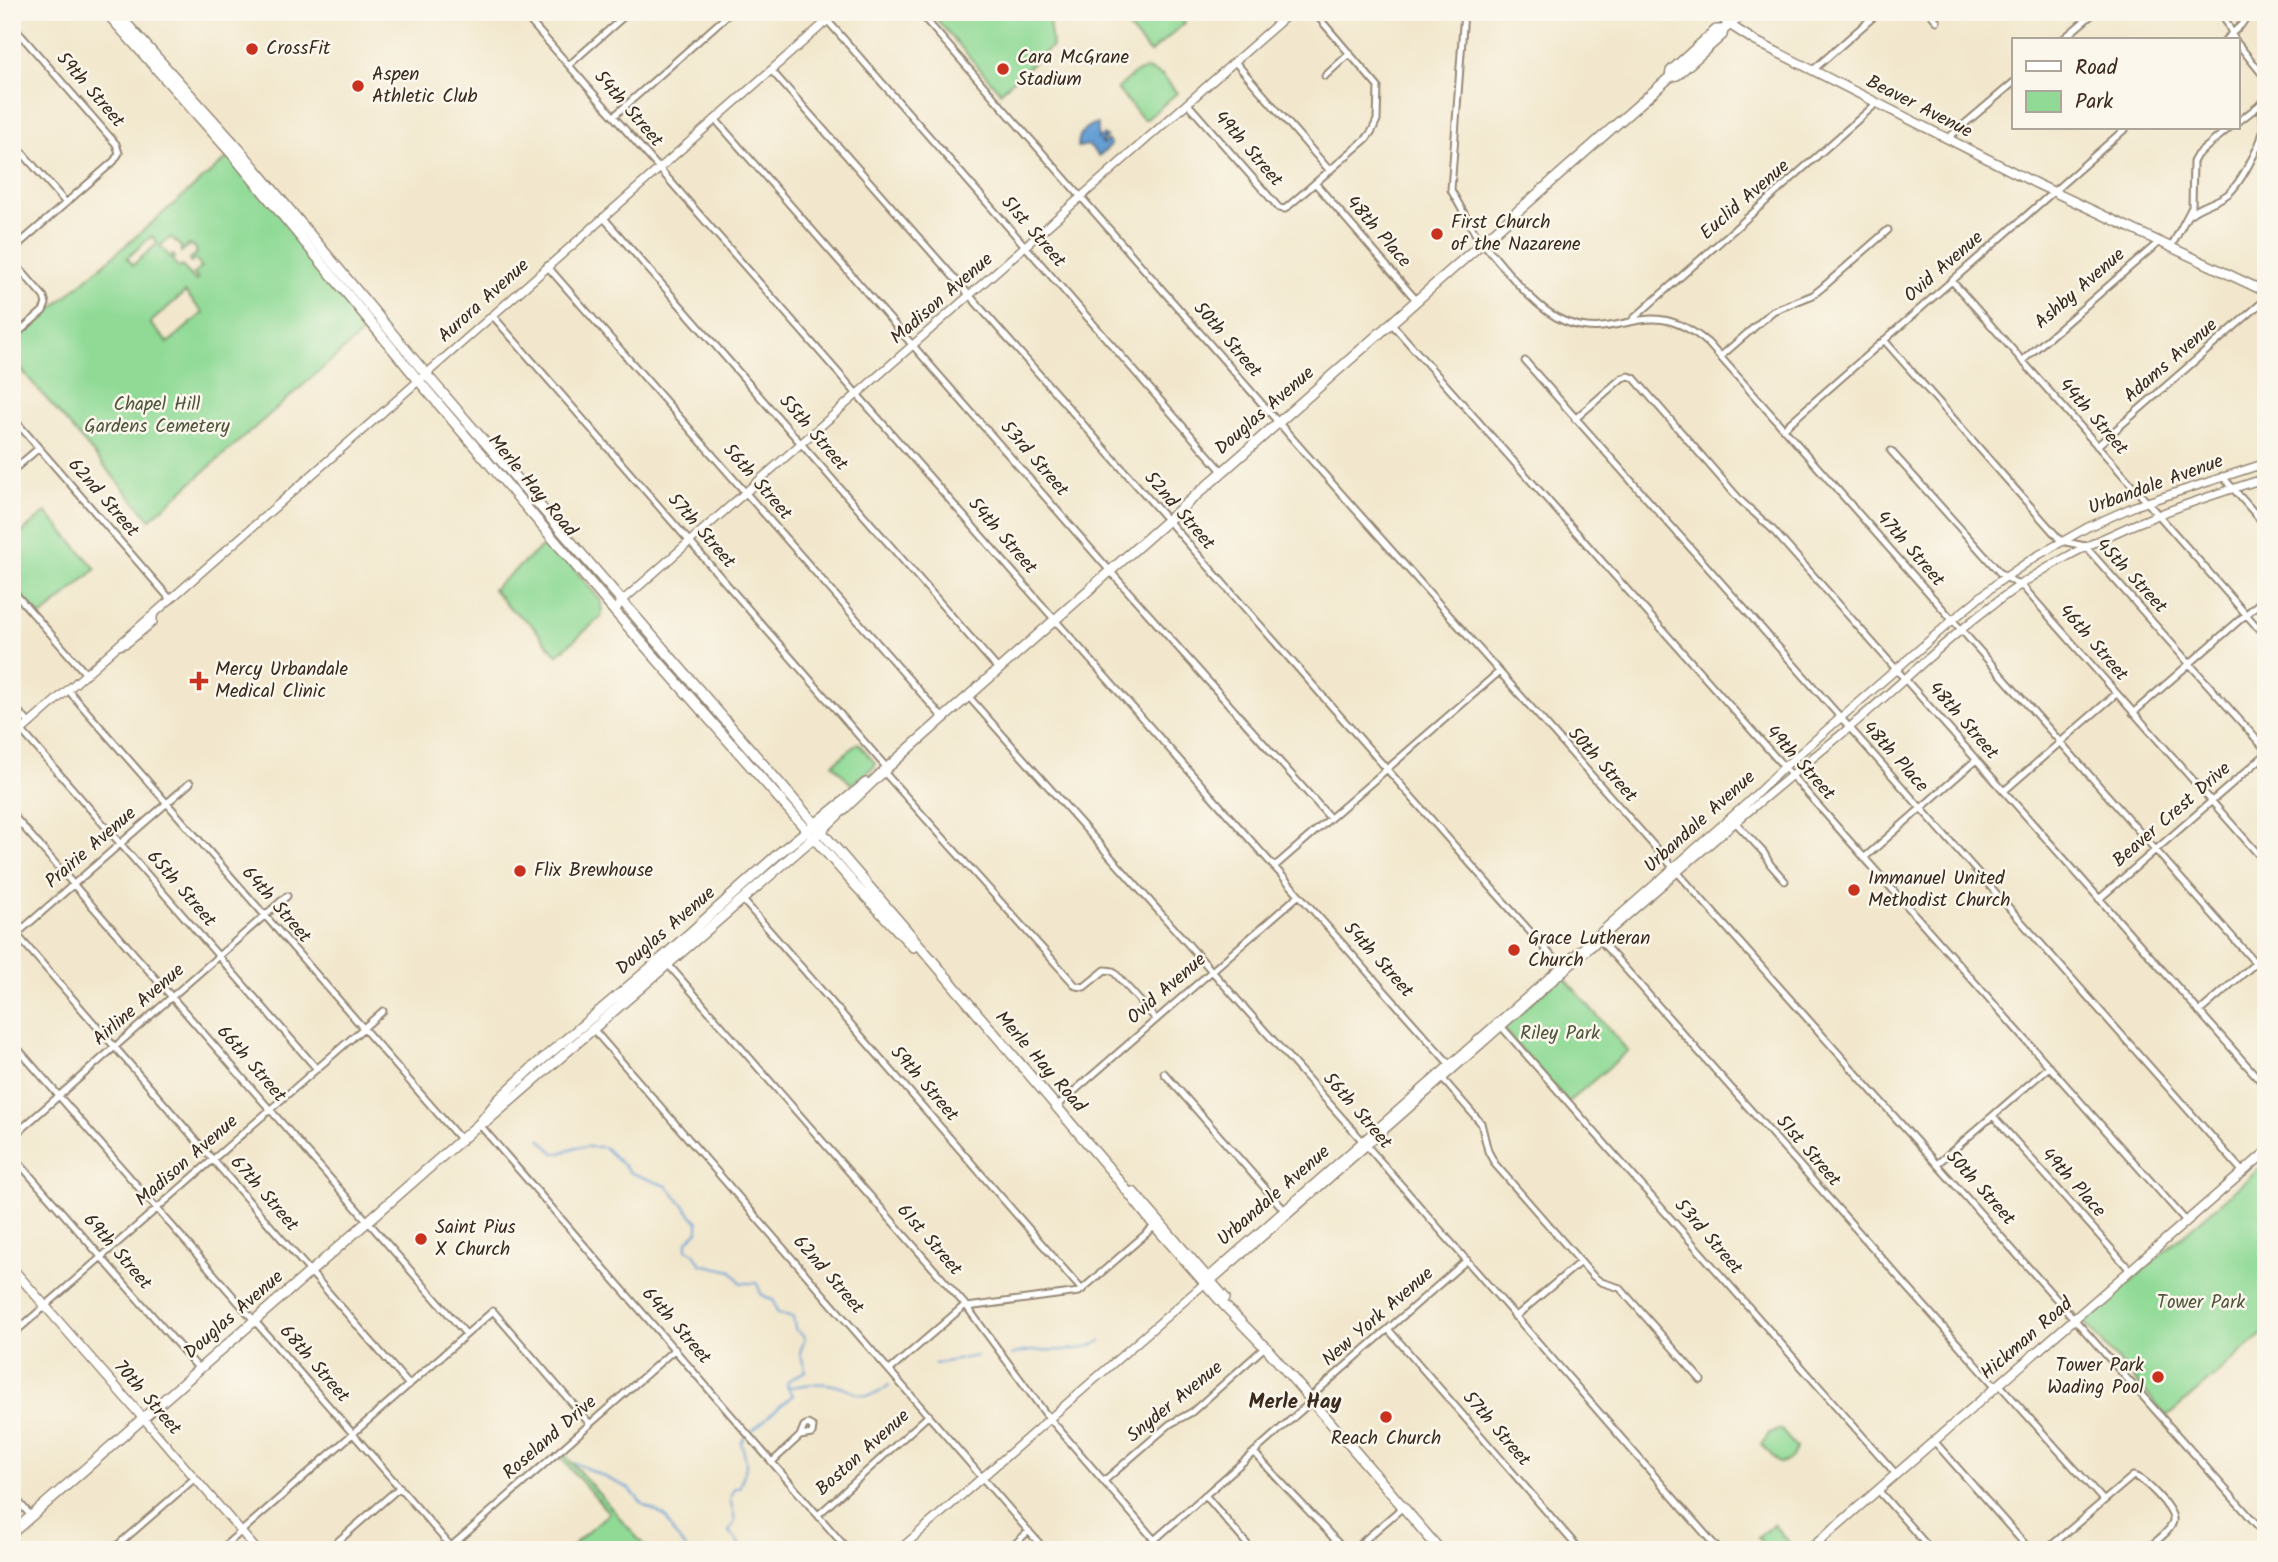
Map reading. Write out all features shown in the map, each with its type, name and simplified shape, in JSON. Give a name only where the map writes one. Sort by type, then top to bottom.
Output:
[{"type":"main road","name":"Merle Hay Road","points":[[106,12],[232,154],[618,606],[1440,1550]]},
{"type":"main road","name":"Merle Hay Road","points":[[116,12],[239,149],[422,378]]},
{"type":"main road","name":"Beaver Avenue","points":[[1715,12],[1727,27],[1813,71],[2053,192],[2266,292]]},
{"type":"main road","name":"Douglas Avenue","points":[[12,1533],[479,1124],[508,1090],[665,961],[1670,77],[1681,72],[1745,12]]},
{"type":"main road","name":"Hickman Road","points":[[1814,1548],[2266,1152]]},
{"type":"main road","name":"70th Street","points":[[12,1268],[144,1418]]},
{"type":"street","name":"54th Street","points":[[528,12],[530,20],[857,395],[1451,1067]]},
{"type":"street","points":[[569,65],[629,12]]},
{"type":"street","points":[[614,116],[732,12]]},
{"type":"street","name":"51st Street","points":[[820,12],[1223,472]]},
{"type":"street","name":"Aurora Avenue","points":[[12,739],[119,646],[127,643],[153,622],[153,616],[837,12]]},
{"type":"street","name":"50th Street","points":[[919,12],[1278,423],[2266,1535]]},
{"type":"street","name":"Madison Avenue","points":[[618,606],[1291,12]]},
{"type":"street","points":[[1314,12],[1378,87],[1377,120],[1366,139],[1315,183]]},
{"type":"street","name":"47th Street","points":[[1464,12],[1451,190],[1482,244],[1543,309],[1565,322],[1581,327],[1599,328],[1633,319],[1658,318],[1681,324],[1695,332],[2266,975]]},
{"type":"street","points":[[1813,71],[1879,12]]},
{"type":"street","points":[[1929,12],[1937,22]]},
{"type":"street","points":[[2065,38],[2095,12]]},
{"type":"street","points":[[2222,12],[2234,38]]},
{"type":"street","points":[[2236,38],[2250,12]]},
{"type":"street","name":"59th Street","points":[[12,25],[117,144],[119,153],[114,161],[66,203]]},
{"type":"street","points":[[2240,46],[2266,79]]},
{"type":"street","points":[[1325,76],[1350,53]]},
{"type":"street","points":[[1234,62],[1330,171]]},
{"type":"street","name":"52nd Street","points":[[771,70],[1563,969]]},
{"type":"street","points":[[1948,139],[2012,84]]},
{"type":"street","points":[[2240,120],[2263,102]]},
{"type":"street","points":[[2189,215],[2200,206],[2226,196],[2237,184],[2263,132],[2263,102]]},
{"type":"street","name":"Euclid Avenue","points":[[1633,319],[1877,103]]},
{"type":"street","name":"49th Street","points":[[1188,104],[1279,208],[1287,208],[1315,183]]},
{"type":"street","name":"53rd Street","points":[[715,119],[1110,571],[1331,818]]},
{"type":"street","name":"Ovid Avenue","points":[[1783,429],[2124,130]]},
{"type":"street","points":[[2171,247],[2189,215],[2193,162],[2197,155],[2227,130]]},
{"type":"street","points":[[12,141],[66,203],[12,250]]},
{"type":"street","name":"48th Place","points":[[1315,183],[1417,301]]},
{"type":"street","name":"55th Street","points":[[603,217],[998,670]]},
{"type":"street","points":[[1720,357],[1773,312],[1813,295],[1888,230]]},
{"type":"street","name":"Ashby Avenue","points":[[2022,361],[2159,242]]},
{"type":"street","points":[[12,260],[44,297],[45,308],[12,338]]},
{"type":"street","name":"56th Street","points":[[547,266],[943,718]]},
{"type":"street","name":"44th Street","points":[[1952,281],[2266,637]]},
{"type":"street","name":"Adams Avenue","points":[[2097,446],[2266,299]]},
{"type":"street","points":[[1651,303],[1658,318]]},
{"type":"street","name":"57th Street","points":[[492,315],[1076,986],[1084,986],[1105,970],[1113,971],[1156,1019]]},
{"type":"street","name":"49th Street","points":[[1391,323],[2186,1221]]},
{"type":"street","points":[[1884,340],[2061,541]]},
{"type":"street","name":"48th Place","points":[[1525,361],[2243,1172]]},
{"type":"street","name":"48th Street","points":[[1575,418],[1622,378],[1634,378],[1740,500],[1772,529],[2266,1087]]},
{"type":"street","name":"62nd Street","points":[[12,417],[171,600]]},
{"type":"street","points":[[12,471],[39,448]]},
{"type":"street","name":"46th Street","points":[[1891,451],[2006,577],[2020,586],[2266,863]]},
{"type":"street","name":"Urbandale Avenue","points":[[1734,820],[1783,768],[1952,620],[2006,577],[2061,541],[2146,502],[2266,463]]},
{"type":"street","points":[[2222,476],[2266,526]]},
{"type":"street","name":"Urbandale Avenue","points":[[899,1550],[1675,870],[1848,729],[1962,631],[2020,586],[2085,546],[2157,514],[2266,478]]},
{"type":"street","name":"45th Street","points":[[2061,541],[2085,546],[2266,752]]},
{"type":"street","points":[[12,590],[86,674]]},
{"type":"street","points":[[2133,713],[2266,597]]},
{"type":"street","points":[[1274,867],[1499,672]]},
{"type":"street","name":"64th Street","points":[[68,690],[461,1140]]},
{"type":"street","points":[[2004,791],[2116,694]]},
{"type":"street","name":"56th Street","points":[[968,696],[1212,970],[1719,1550]]},
{"type":"street","points":[[12,704],[30,724]]},
{"type":"street","name":"65th Street","points":[[22,731],[317,1069]]},
{"type":"street","name":"Beaver Crest Drive","points":[[2099,899],[2266,752]]},
{"type":"street","points":[[1864,858],[1976,760]]},
{"type":"street","name":"Prairie Avenue","points":[[14,934],[190,783]]},
{"type":"street","name":"66th Street","points":[[12,814],[466,1334]]},
{"type":"street","points":[[1734,820],[1785,881]]},
{"type":"street","name":"59th Street","points":[[738,895],[1082,1290]]},
{"type":"street","name":"Ovid Avenue","points":[[1056,1107],[1298,895]]},
{"type":"street","name":"Airline Avenue","points":[[12,1137],[287,896]]},
{"type":"street","name":"67th Street","points":[[14,934],[409,1385]]},
{"type":"street","name":"51st Street","points":[[1599,938],[2103,1500]]},
{"type":"street","points":[[2199,1012],[2266,954]]},
{"type":"street","name":"61st Street","points":[[665,961],[966,1306],[1049,1418],[1163,1550]]},
{"type":"street","name":"Madison Avenue","points":[[12,1335],[383,1011]]},
{"type":"street","name":"62nd Street","points":[[590,1025],[1045,1550]]},
{"type":"street","name":"53rd Street","points":[[1499,1025],[1896,1474]]},
{"type":"street","name":"68th Street","points":[[12,1042],[354,1433],[450,1549]]},
{"type":"street","points":[[1937,1164],[2049,1067]]},
{"type":"street","points":[[1164,1073],[1285,1212]]},
{"type":"street","points":[[1440,1077],[1481,1124],[1495,1164],[1597,1280],[1620,1288],[1701,1380]]},
{"type":"street","name":"49th Place","points":[[1993,1116],[2130,1270]]},
{"type":"street","name":"64th Street","points":[[479,1124],[848,1550]]},
{"type":"street","name":"69th Street","points":[[12,1155],[199,1369]]},
{"type":"street","points":[[890,1370],[966,1306],[1082,1290],[1158,1224]]},
{"type":"street","name":"New York Avenue","points":[[1143,1550],[1467,1260]]},
{"type":"street","points":[[1515,1317],[1580,1262]]},
{"type":"street","points":[[220,1550],[493,1311],[590,1424]]},
{"type":"street","name":"57th Street","points":[[1388,1329],[1580,1550]]},
{"type":"street","name":"Snyder Avenue","points":[[1104,1481],[1170,1424],[1192,1412],[1265,1347]]},
{"type":"street","name":"Roseland Drive","points":[[450,1549],[675,1349]]},
{"type":"street","name":"Boston Avenue","points":[[818,1515],[929,1415]]},
{"type":"street","name":"70th Street","points":[[144,1418],[257,1550]]},
{"type":"street","points":[[772,1462],[800,1436]]},
{"type":"street","points":[[1934,1441],[2030,1550]]},
{"type":"street","points":[[1254,1452],[1344,1550]]},
{"type":"street","points":[[2046,1550],[2129,1478],[2137,1476],[2143,1479],[2174,1519],[2171,1527],[2146,1550]]},
{"type":"street","points":[[112,1550],[195,1478]]},
{"type":"street","points":[[328,1550],[400,1487]]},
{"type":"street","points":[[1878,1490],[1931,1550]]},
{"type":"street","points":[[12,1494],[31,1516]]},
{"type":"street","points":[[1205,1495],[1252,1550]]},
{"type":"street","points":[[1353,1550],[1403,1507]]},
{"type":"street","points":[[1008,1550],[1029,1531]]},
{"type":"green space","name":"Cara McGrane Stadium","points":[[930,12],[1041,12],[1049,21],[1052,46],[1000,92]]},
{"type":"green space","points":[[1115,12],[1176,12],[1185,23],[1150,53]]},
{"type":"green space","points":[[1147,69],[1163,76],[1177,93],[1147,119],[1143,119],[1117,89],[1135,73]]},
{"type":"green space","name":"Chapel Hill Gardens Cemetery","points":[[232,154],[372,325],[150,519],[12,359],[12,343]],"holes":[[[152,236],[158,243],[133,265],[127,258]],[[171,237],[181,247],[181,252],[189,245],[195,247],[197,253],[189,260],[191,263],[195,259],[201,267],[194,274],[198,279],[196,281],[182,266],[179,268],[172,260],[175,258],[173,255],[170,257],[160,246]],[[185,292],[203,313],[168,343],[150,323]]]},
{"type":"green space","points":[[46,512],[96,569],[41,617],[12,585],[12,541]]},
{"type":"green space","points":[[550,540],[601,601],[602,616],[557,655],[530,623],[508,607],[493,589]]},
{"type":"green space","points":[[858,743],[875,766],[851,784],[833,764]]},
{"type":"green space","name":"Riley Park","points":[[1562,975],[1628,1051],[1568,1102],[1502,1028]]},
{"type":"green space","name":"Tower Park","points":[[2266,1163],[2266,1331],[2167,1417],[2084,1322]]},
{"type":"green space","points":[[1780,1429],[1796,1447],[1790,1458],[1779,1463],[1762,1445],[1769,1433]]},
{"type":"green space","points":[[564,1454],[648,1550],[567,1550],[609,1513],[560,1457]]},
{"type":"green space","points":[[1773,1524],[1792,1546],[1788,1550],[1769,1550],[1758,1538]]},
{"type":"water","points":[[1098,124],[1098,139],[1103,135],[1106,137],[1101,142],[1103,144],[1107,140],[1111,145],[1099,156],[1089,145],[1078,147],[1082,132]]},
{"type":"waterway","points":[[540,1139],[554,1153],[576,1147],[604,1147],[631,1173],[667,1186],[698,1222],[698,1231],[687,1241],[687,1249],[693,1252],[701,1264],[732,1271],[741,1283],[757,1283],[761,1294],[774,1301],[777,1313],[793,1317],[795,1329],[805,1337],[800,1353],[806,1371],[792,1378],[787,1387]]},
{"type":"waterway","points":[[1011,1355],[1079,1349],[1101,1341]]},
{"type":"waterway","points":[[934,1364],[977,1356]]},
{"type":"waterway","points":[[788,1387],[827,1384],[858,1394],[872,1395],[889,1385]]},
{"type":"waterway","points":[[753,1430],[793,1395],[788,1388]]},
{"type":"waterway","points":[[740,1550],[738,1542],[729,1532],[735,1521],[730,1498],[734,1488],[739,1488],[745,1470],[746,1461],[741,1443],[745,1437]]},
{"type":"waterway","points":[[575,1463],[628,1488],[644,1505],[666,1517],[673,1532],[687,1550]]},
{"type":"place","name":"CrossFit","points":[[252,49]]},
{"type":"place","name":"Cara McGrane Stadium","points":[[1003,69]]},
{"type":"place","name":"Aspen Athletic Club","points":[[358,86]]},
{"type":"place","name":"First Church of the Nazarene","points":[[1437,234]]},
{"type":"place","name":"Mercy Urbandale Medical Clinic","points":[[199,681]]},
{"type":"place","name":"Flix Brewhouse","points":[[520,871]]},
{"type":"place","name":"Immanuel United Methodist Church","points":[[1854,890]]},
{"type":"place","name":"Grace Lutheran Church","points":[[1514,950]]},
{"type":"place","name":"Saint Pius X Church","points":[[421,1239]]},
{"type":"place","name":"Tower Park Wading Pool","points":[[2158,1377]]},
{"type":"place","name":"Reach Church","points":[[1386,1417]]},
{"type":"district","name":"Merle Hay","points":[[1295,1402]]}]
